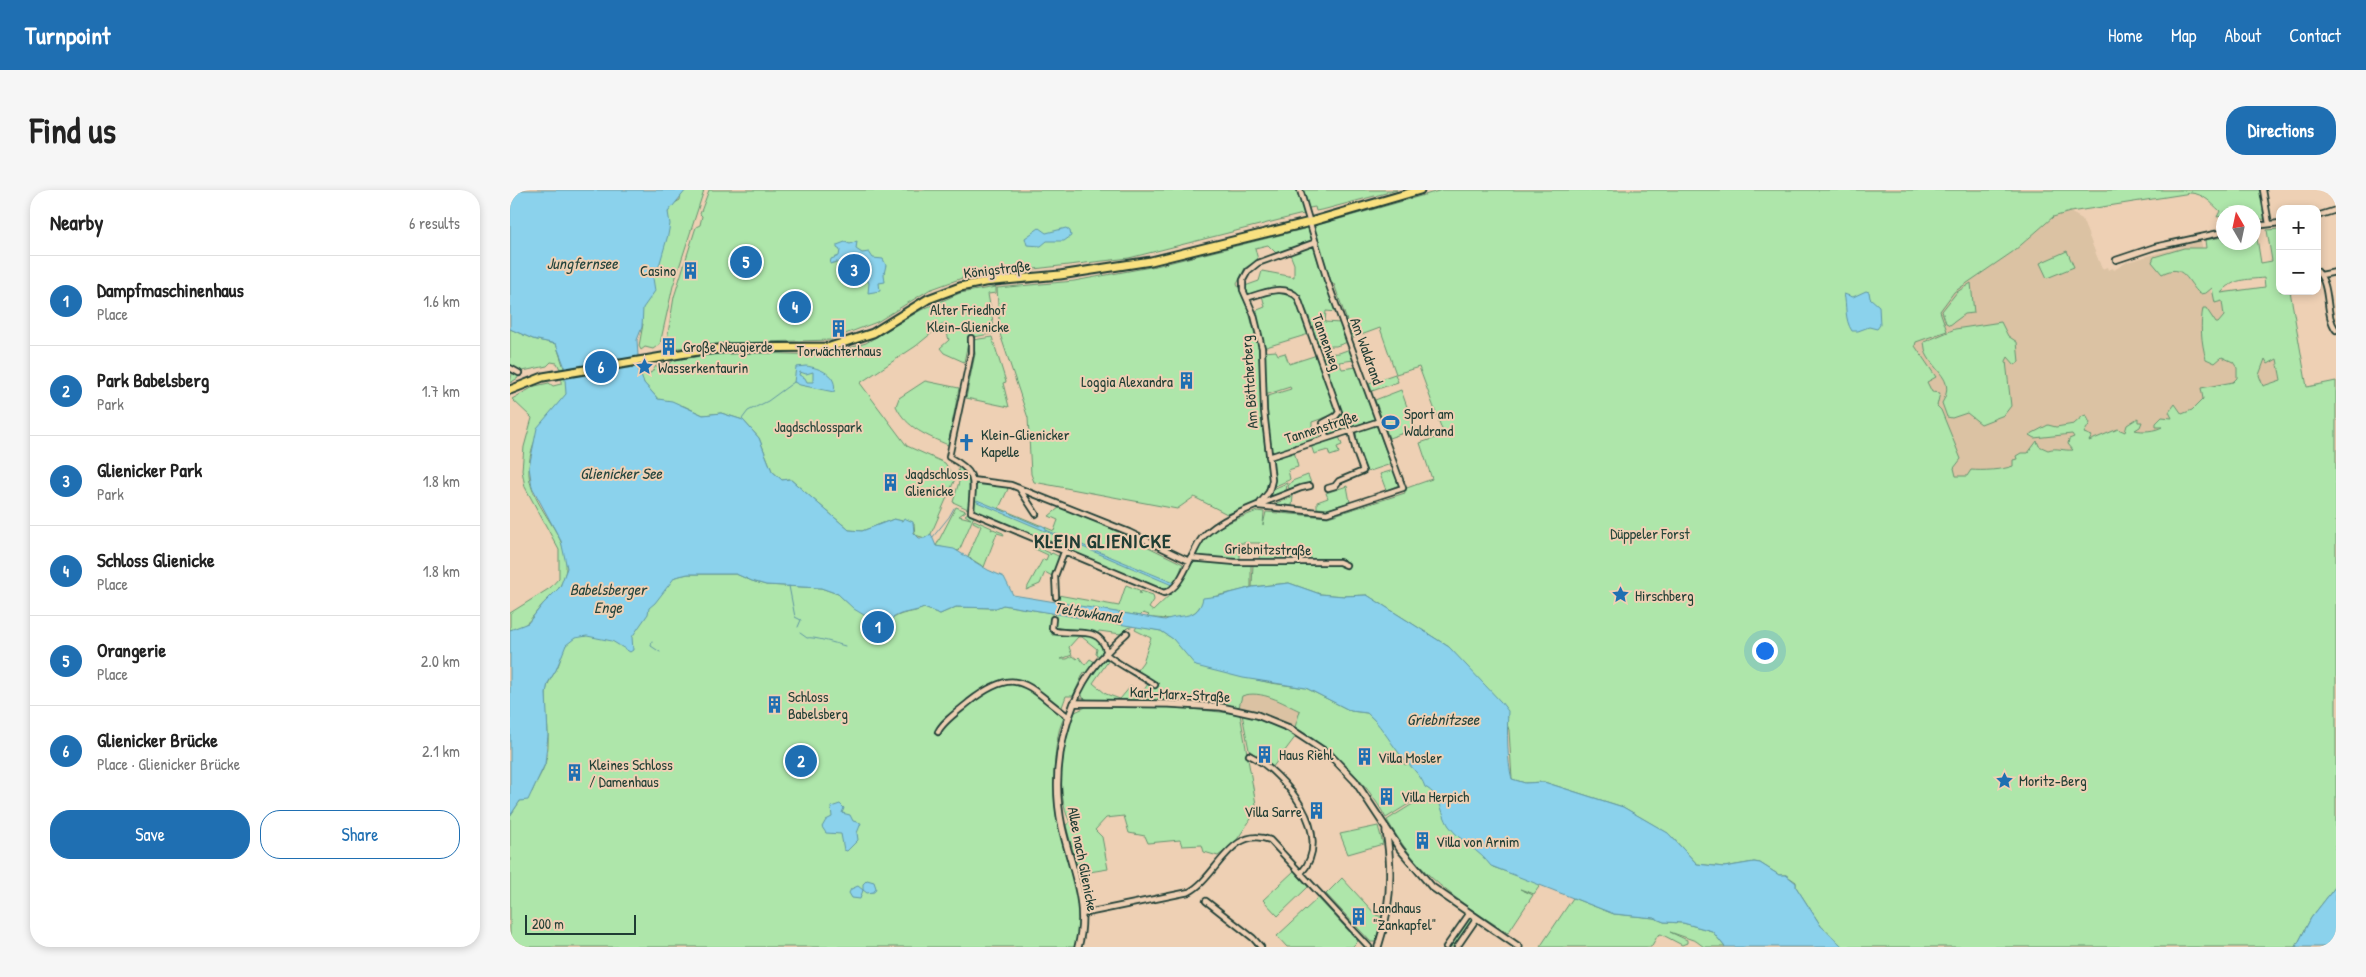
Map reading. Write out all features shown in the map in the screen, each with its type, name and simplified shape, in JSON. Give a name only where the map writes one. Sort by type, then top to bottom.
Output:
[{"type":"main road","name":"Königstraße","points":[[510,392],[518,386],[548,376],[712,349],[830,347],[873,333],[928,299],[960,287],[984,282],[1060,276],[1121,267],[1190,252],[1420,190]]},
{"type":"street","name":"Am Waldrand","points":[[1257,506],[1327,513],[1403,488],[1316,242],[1300,190]]},
{"type":"street","points":[[2263,190],[2269,224]]},
{"type":"street","points":[[2321,215],[2336,210]]},
{"type":"street","points":[[2261,225],[2276,223]]},
{"type":"street","points":[[2116,260],[2155,247],[2216,234]]},
{"type":"street","name":"Am Böttcherberg","points":[[1257,506],[1267,496],[1272,480],[1264,412],[1262,348],[1254,315],[1242,284],[1244,276],[1250,268],[1258,263],[1316,242]]},
{"type":"street","points":[[2321,273],[2336,272]]},
{"type":"street","points":[[2321,281],[2331,320],[2336,330]]},
{"type":"street","name":"Tannenweg","points":[[1247,298],[1273,289],[1292,293],[1297,297],[1340,412],[1324,423],[1326,438]]},
{"type":"street","points":[[971,338],[971,353],[949,457],[966,466],[972,480],[971,512],[1164,593],[1175,587],[1199,543],[1212,528],[1228,518],[1310,486]]},
{"type":"street","points":[[510,368],[519,373]]},
{"type":"street","name":"Tannenstraße","points":[[1269,456],[1380,421]]},
{"type":"street","points":[[1328,488],[1335,486],[1338,480],[1363,471],[1351,430]]},
{"type":"street","points":[[972,480],[994,482],[1019,488],[1114,526],[1189,560]]},
{"type":"street","points":[[1019,488],[1036,514]]},
{"type":"street","points":[[1056,598],[1055,576],[1064,552]]},
{"type":"street","name":"Griebnitzstraße","points":[[1189,560],[1339,562],[1346,565]]},
{"type":"street","points":[[1053,619],[1052,628],[1055,631],[1094,634],[1102,642],[1111,659],[1155,685]]},
{"type":"street","name":"Allee nach Glienicke","points":[[1078,947],[1082,914],[1077,877],[1062,827],[1058,788],[1061,744],[1074,703],[1088,674],[1106,652],[1127,633]]},
{"type":"street","points":[[938,732],[983,692],[998,684],[1015,681],[1022,682],[1040,693],[1069,717]]},
{"type":"street","name":"Karl-Marx-Straße","points":[[1074,703],[1212,706],[1241,710],[1274,721],[1310,740],[1344,768],[1367,796],[1385,827],[1428,882],[1442,896],[1519,947]]},
{"type":"street","points":[[1249,755],[1271,769],[1285,783],[1300,803],[1306,818],[1311,845],[1307,867],[1301,873]]},
{"type":"street","points":[[1378,947],[1390,899],[1390,861],[1385,827]]},
{"type":"street","points":[[1082,914],[1189,892],[1198,886],[1219,859],[1232,848],[1251,838],[1267,838],[1369,947]]},
{"type":"street","points":[[1206,900],[1253,938],[1261,947]]},
{"type":"street","points":[[1446,947],[1469,914]]},
{"type":"street","points":[[1457,947],[1477,918]]},
{"type":"shaded area","points":[[2070,212],[2082,219],[2102,269],[2107,267],[2108,270],[2113,268],[2114,270],[2127,262],[2201,241],[2211,293],[2265,287],[2282,388],[2165,429],[1952,483],[1901,347],[1940,310],[1954,292],[2014,251],[2053,217]]},
{"type":"shaded area","points":[[1235,687],[1303,706],[1295,727],[1264,713],[1230,705]]},
{"type":"green space","points":[[681,190],[704,190],[673,286],[660,344],[653,349],[645,347],[641,350],[639,346],[643,324],[640,323],[642,308],[668,212],[673,204],[680,200]]},
{"type":"green space","points":[[709,190],[1397,190],[1326,209],[1316,211],[1315,207],[1304,209],[1304,214],[1129,258],[965,277],[929,290],[877,322],[840,336],[839,333],[831,337],[832,340],[729,343],[668,349],[666,346],[674,297],[696,227],[700,225],[702,216],[700,214]]},
{"type":"green space","name":"Düppeler Forst","points":[[1442,190],[2261,190],[2266,219],[2261,219],[2261,205],[2216,205],[2216,207],[2204,197],[2191,193],[2070,212],[2053,217],[2014,251],[1954,292],[1940,311],[1947,331],[1916,342],[1915,346],[1936,377],[1927,382],[1932,392],[1940,393],[1937,406],[1941,410],[1961,459],[1954,468],[1956,476],[1967,476],[1971,470],[1992,470],[2013,466],[2013,460],[2017,459],[2016,456],[2021,453],[2028,453],[2037,441],[2039,446],[2048,450],[2073,450],[2068,444],[2069,439],[2074,437],[2072,434],[2034,438],[2029,435],[2048,425],[2056,427],[2074,424],[2086,415],[2090,423],[2084,433],[2092,436],[2089,441],[2118,429],[2125,432],[2127,425],[2138,418],[2138,422],[2142,422],[2140,427],[2135,430],[2156,429],[2162,427],[2156,427],[2156,423],[2162,417],[2172,418],[2169,412],[2175,404],[2182,414],[2192,410],[2203,399],[2201,388],[2233,382],[2237,378],[2237,368],[2233,362],[2222,357],[2215,363],[2206,359],[2204,353],[2202,333],[2203,308],[2206,308],[2216,323],[2218,323],[2224,316],[2222,301],[2215,303],[2212,288],[2206,293],[2200,294],[2181,272],[2170,271],[2162,274],[2152,262],[2154,257],[2184,248],[2206,248],[2205,240],[2216,238],[2216,250],[2259,250],[2261,263],[2272,261],[2267,230],[2276,229],[2276,295],[2291,295],[2307,387],[2336,381],[2336,886],[2311,918],[2296,947],[1843,947],[1821,926],[1796,887],[1796,882],[1786,875],[1779,875],[1760,863],[1754,862],[1724,867],[1697,864],[1669,834],[1623,807],[1544,782],[1525,783],[1512,779],[1509,730],[1506,721],[1508,717],[1449,647],[1367,595],[1320,594],[1289,583],[1252,587],[1253,564],[1339,564],[1347,568],[1345,562],[1259,560],[1260,543],[1240,543],[1240,559],[1196,557],[1205,539],[1212,533],[1220,527],[1257,511],[1264,512],[1263,525],[1266,512],[1328,517],[1405,493],[1404,489],[1432,479],[1420,443],[1444,435],[1419,367],[1396,374],[1380,328],[1353,338],[1334,284],[1327,283],[1337,312],[1326,311],[1325,322],[1341,323],[1348,342],[1336,346],[1319,346],[1304,306],[1291,291],[1282,288],[1271,288],[1248,295],[1245,286],[1259,281],[1262,271],[1294,277],[1294,264],[1288,249],[1276,253],[1268,245],[1255,248],[1258,260],[1245,268],[1237,284],[1249,312],[1259,349],[1261,412],[1269,481],[1267,488],[1254,504],[1227,514],[1194,497],[1177,509],[1034,482],[1031,474],[1028,418],[1000,334],[997,288],[1074,281],[1156,266],[1304,229]],"holes":[[[2264,278],[2265,287],[2221,293],[2235,282],[2245,280]],[[2265,359],[2268,364],[2277,359],[2281,380],[2263,386],[2259,375]]]},
{"type":"green space","points":[[2067,251],[2074,267],[2047,278],[2040,263]]},
{"type":"green space","points":[[1971,283],[1974,313],[1965,314],[1950,325],[1946,323],[1942,311],[1957,292]]},
{"type":"green space","name":"Jagdschlosspark","points":[[996,287],[996,293],[988,294],[995,333],[969,338],[964,362],[944,353],[940,348],[949,340],[944,323],[916,346],[860,383],[907,446],[945,463],[955,479],[931,534],[925,538],[915,535],[914,524],[894,519],[862,531],[849,530],[790,479],[782,480],[772,471],[759,438],[743,420],[721,413],[703,415],[684,406],[658,399],[644,383],[638,366],[642,366],[644,371],[651,373],[656,366],[668,365],[674,360],[708,355],[754,353],[820,355],[837,352],[866,343],[921,310],[960,293]]},
{"type":"green space","points":[[1273,291],[1296,298],[1309,334],[1263,348],[1255,311],[1265,307],[1262,295]]},
{"type":"green space","points":[[2001,322],[2008,336],[2017,342],[2019,362],[2015,365],[2008,357],[2006,361],[2011,406],[2004,415],[1981,424],[1967,413],[1952,418],[1947,417],[1942,403],[1946,395],[1946,383],[1927,355],[1924,342],[1955,329]]},
{"type":"green space","points":[[510,329],[533,339],[556,344],[564,368],[560,369],[557,363],[551,362],[547,366],[518,372],[518,378],[510,383],[512,374],[510,372]]},
{"type":"green space","points":[[992,337],[1006,382],[1003,383],[1009,407],[966,398],[975,354],[973,340]]},
{"type":"green space","points":[[1350,349],[1354,360],[1339,362],[1342,369],[1357,367],[1375,419],[1329,434],[1326,424],[1337,420],[1343,414],[1321,354],[1339,353]]},
{"type":"green space","points":[[1276,351],[1278,355],[1285,353],[1289,364],[1317,355],[1337,411],[1335,414],[1312,422],[1312,430],[1321,427],[1321,438],[1274,452],[1270,450],[1265,397],[1291,389],[1290,387],[1265,395],[1264,352]]},
{"type":"green space","points":[[1395,374],[1398,382],[1372,391],[1369,383]]},
{"type":"green space","points":[[561,378],[566,378],[567,394],[545,421],[535,440],[529,462],[529,474],[538,502],[561,543],[566,557],[566,571],[558,589],[528,622],[516,629],[510,630],[510,613],[550,588],[559,578],[559,550],[525,487],[522,470],[524,447],[532,418],[512,399],[535,386],[549,383],[553,386],[561,384]]},
{"type":"green space","points":[[925,381],[959,388],[948,445],[925,435],[912,426],[900,414],[896,406],[899,398]]},
{"type":"green space","points":[[1401,390],[1415,429],[1389,438],[1375,400]]},
{"type":"green space","points":[[1376,425],[1391,464],[1367,472],[1358,450],[1356,431]]},
{"type":"green space","points":[[1339,436],[1342,445],[1337,447],[1339,453],[1330,456],[1328,450],[1314,454],[1311,445]]},
{"type":"green space","points":[[1294,451],[1298,467],[1288,470],[1289,480],[1273,487],[1272,458]]},
{"type":"green space","points":[[958,465],[966,468],[969,478],[971,494],[968,509],[953,502],[959,482]]},
{"type":"green space","points":[[1394,470],[1399,485],[1386,490],[1380,474]]},
{"type":"green space","points":[[1308,475],[1311,483],[1290,491],[1288,486],[1292,481]]},
{"type":"green space","points":[[974,482],[1005,486],[1008,489],[999,508],[1054,531],[1058,520],[1049,516],[1060,507],[1091,519],[1183,564],[1176,581],[1168,590],[1163,591],[980,514],[974,507]]},
{"type":"green space","points":[[1287,483],[1286,493],[1264,501],[1273,489]]},
{"type":"green space","points":[[1347,486],[1350,502],[1327,509],[1317,508],[1317,502],[1328,498],[1326,493]]},
{"type":"green space","points":[[1292,497],[1292,506],[1274,504]]},
{"type":"green space","points":[[956,507],[966,511],[959,516],[971,519],[965,515],[968,513],[974,516],[959,551],[936,546]]},
{"type":"green space","points":[[974,520],[1004,535],[997,533],[984,567],[968,557],[981,526],[973,522]]},
{"type":"green space","points":[[1034,546],[1050,553],[1050,555],[1052,553],[1060,557],[1052,576],[1045,572],[1040,584],[1026,590],[1043,559],[1046,560],[1048,555],[1033,548]]},
{"type":"green space","points":[[1192,562],[1251,564],[1251,587],[1210,598],[1192,614],[1180,618],[1147,617],[1149,615],[1143,613],[1140,616],[1057,603],[1058,595],[1119,606],[1126,585],[1139,590],[1140,594],[1141,591],[1153,595],[1154,600],[1149,608],[1153,611],[1177,588]]},
{"type":"green space","points":[[688,574],[736,574],[766,585],[821,588],[838,594],[848,603],[874,619],[887,623],[901,614],[924,608],[940,614],[956,607],[995,608],[1003,605],[1052,613],[1052,635],[1089,635],[1100,643],[1105,650],[1100,657],[1096,654],[1097,649],[1082,637],[1078,637],[1069,647],[1072,655],[1061,659],[1073,656],[1077,659],[1079,657],[1085,665],[1090,659],[1095,662],[1087,673],[1084,672],[1073,696],[1066,696],[1062,707],[1066,711],[1059,733],[1055,759],[1054,784],[1056,808],[1075,888],[1079,916],[1075,947],[510,947],[510,816],[520,801],[532,792],[545,764],[548,747],[546,690],[565,647],[569,641],[675,577]]},
{"type":"green space","points":[[1056,613],[1134,626],[1127,628],[1121,634],[1099,631],[1097,634],[1059,631],[1054,625]]},
{"type":"green space","points":[[1137,626],[1161,631],[1226,673],[1271,683],[1306,688],[1351,711],[1367,713],[1385,730],[1405,760],[1403,762],[1405,765],[1408,763],[1424,780],[1426,787],[1432,791],[1441,805],[1448,824],[1462,840],[1483,855],[1493,867],[1541,884],[1534,894],[1520,889],[1533,895],[1508,933],[1440,885],[1425,871],[1399,839],[1387,820],[1419,800],[1418,798],[1386,818],[1378,804],[1347,766],[1322,745],[1295,727],[1300,711],[1272,698],[1257,694],[1242,696],[1239,707],[1187,701],[1092,701],[1083,698],[1081,692],[1105,658],[1109,660],[1093,683],[1106,694],[1120,699],[1131,686],[1141,695],[1151,679],[1137,670],[1143,662],[1151,638],[1135,630]]},
{"type":"green space","points":[[1086,707],[1171,707],[1240,714],[1257,810],[1234,844],[1218,856],[1204,852],[1202,845],[1182,846],[1180,840],[1148,843],[1145,836],[1129,833],[1124,816],[1106,818],[1095,830],[1102,837],[1108,869],[1083,873],[1080,863],[1076,864],[1066,825],[1070,822],[1065,811],[1062,767],[1070,723],[1075,712]]},
{"type":"green space","points":[[1242,714],[1269,722],[1296,736],[1272,768],[1249,750]]},
{"type":"green space","points":[[1378,826],[1383,844],[1348,854],[1340,834]]},
{"type":"green space","points":[[1294,871],[1308,887],[1278,916],[1263,900]]},
{"type":"green space","points":[[1342,878],[1376,915],[1383,917],[1375,942],[1371,942],[1326,894]]},
{"type":"green space","points":[[1318,898],[1358,941],[1352,947],[1287,947],[1277,936]]},
{"type":"green space","points":[[1573,898],[1614,914],[1683,923],[1712,931],[1725,947],[1704,947],[1696,941],[1670,932],[1687,940],[1687,943],[1682,945],[1661,934],[1658,935],[1651,947],[1540,947]]},
{"type":"green space","points":[[1468,917],[1473,921],[1455,947],[1448,947]]},
{"type":"water","points":[[510,190],[686,190],[668,212],[670,224],[668,235],[659,266],[653,278],[655,291],[643,308],[642,327],[637,340],[639,371],[644,383],[658,399],[672,401],[703,415],[721,413],[743,420],[759,438],[772,471],[782,480],[790,479],[849,530],[862,531],[894,519],[902,521],[904,518],[913,522],[914,533],[919,538],[925,538],[931,534],[936,546],[954,549],[988,570],[1004,577],[1013,595],[1165,620],[1193,613],[1201,605],[1203,598],[1253,587],[1289,583],[1320,594],[1367,595],[1449,647],[1501,702],[1508,711],[1508,754],[1512,779],[1525,783],[1544,782],[1623,807],[1668,833],[1697,864],[1724,867],[1754,862],[1760,863],[1779,875],[1786,875],[1796,883],[1796,887],[1821,926],[1843,947],[1725,947],[1712,931],[1683,923],[1614,914],[1491,866],[1449,826],[1435,795],[1425,787],[1417,774],[1367,713],[1351,711],[1306,688],[1243,678],[1196,666],[1173,639],[1161,631],[1003,605],[996,608],[956,607],[940,614],[924,608],[900,614],[887,623],[879,619],[874,621],[854,609],[838,594],[821,588],[766,585],[736,574],[688,574],[675,577],[649,608],[648,614],[632,637],[633,650],[630,652],[612,641],[587,636],[575,638],[566,645],[556,670],[548,683],[546,693],[548,735],[545,764],[528,800],[520,801],[510,816],[510,630],[528,623],[560,587],[567,568],[561,541],[532,487],[529,467],[537,428],[566,394],[564,365],[556,344],[533,339],[510,329]]},
{"type":"water","points":[[1039,228],[1046,233],[1066,228],[1070,231],[1071,236],[1064,241],[1047,241],[1041,246],[1027,245],[1025,238]]},
{"type":"water","points":[[857,241],[856,249],[862,253],[869,252],[873,258],[883,259],[886,265],[885,282],[879,283],[880,291],[868,293],[869,283],[852,264],[840,264],[837,262],[830,264],[831,259],[839,256],[840,250],[837,248],[837,245],[845,242],[850,244]]},
{"type":"water","points":[[1866,291],[1869,292],[1870,298],[1879,306],[1880,325],[1877,329],[1869,327],[1852,331],[1847,317],[1844,294],[1853,297]]},
{"type":"water","points":[[806,366],[827,373],[835,386],[834,392],[794,382],[796,367]],"holes":[[[800,372],[806,374],[813,372],[813,382],[807,382],[805,378],[799,375]]]},
{"type":"water","points":[[977,500],[1006,512],[1008,511],[1011,514],[1045,527],[1046,530],[1174,583],[1172,585],[977,502]]},
{"type":"water","points":[[840,804],[844,808],[842,813],[850,815],[853,821],[861,823],[857,833],[858,840],[847,851],[844,850],[841,834],[826,833],[822,827],[826,820],[832,817],[831,807]]},
{"type":"water","points":[[867,880],[874,882],[876,888],[874,892],[867,893],[863,890],[863,884]]},
{"type":"water","points":[[858,886],[863,890],[860,899],[852,898],[849,893],[851,889]]},
{"type":"water","points":[[2336,886],[2336,947],[2296,947],[2311,918]]},
{"type":"pier","points":[[639,357],[641,366],[563,378],[562,369]]},
{"type":"waterway","points":[[742,419],[748,411],[768,401],[794,382]]},
{"type":"waterway","points":[[932,538],[954,508]]},
{"type":"waterway","points":[[789,586],[795,617],[801,620],[798,627]]},
{"type":"waterway","points":[[800,633],[807,638],[845,646]]},
{"type":"waterway","points":[[652,641],[651,646],[660,652]]},
{"type":"place","name":"Orangerie","points":[[746,262]]},
{"type":"place","name":"Casino","points":[[690,270]]},
{"type":"place","name":"Glienicker Park","points":[[854,270]]},
{"type":"place","name":"Schloss Glienicke","points":[[795,307]]},
{"type":"place","name":"Torwächterhaus","points":[[839,329]]},
{"type":"place","name":"Große Neugierde","points":[[669,346]]},
{"type":"place","name":"Glienicker Brücke","points":[[601,367]]},
{"type":"place","name":"Wasserkentaurin","points":[[644,367]]},
{"type":"place","name":"Loggia Alexandra","points":[[1187,381]]},
{"type":"place","name":"Sport am Waldrand","points":[[1390,422]]},
{"type":"place","name":"Klein-Glienicker Kapelle","points":[[967,443]]},
{"type":"place","name":"Jagdschloss Glienicke","points":[[891,482]]},
{"type":"place","name":"Hirschberg","points":[[1621,595]]},
{"type":"place","name":"Dampfmaschinenhaus","points":[[878,627]]},
{"type":"place","name":"Schloss Babelsberg","points":[[774,705]]},
{"type":"place","name":"Haus Riehl","points":[[1265,754]]},
{"type":"place","name":"Villa Mosler","points":[[1364,757]]},
{"type":"place","name":"Park Babelsberg","points":[[801,761]]},
{"type":"place","name":"Kleines Schloss / Damenhaus","points":[[575,773]]},
{"type":"place","name":"Moritz-Berg","points":[[2005,780]]},
{"type":"place","name":"Villa Herpich","points":[[1387,796]]},
{"type":"place","name":"Villa Sarre","points":[[1316,811]]},
{"type":"place","name":"Villa von Arnim","points":[[1422,841]]},
{"type":"place","name":"Landhaus \"Zankapfel\"","points":[[1359,916]]},
{"type":"district","name":"KLEIN GLIENICKE","points":[[1103,540]]},
{"type":"water label","name":"Jungfernsee","points":[[582,263]]},
{"type":"water label","name":"Glienicker See","points":[[621,473]]},
{"type":"water label","name":"Babelsberger Enge","points":[[608,598]]},
{"type":"water label","name":"Teltowkanal","points":[[1088,612]]},
{"type":"water label","name":"Griebnitzsee","points":[[1443,719]]},
{"type":"park label","name":"Alter Friedhof Klein-Glienicke","points":[[968,318]]}]
